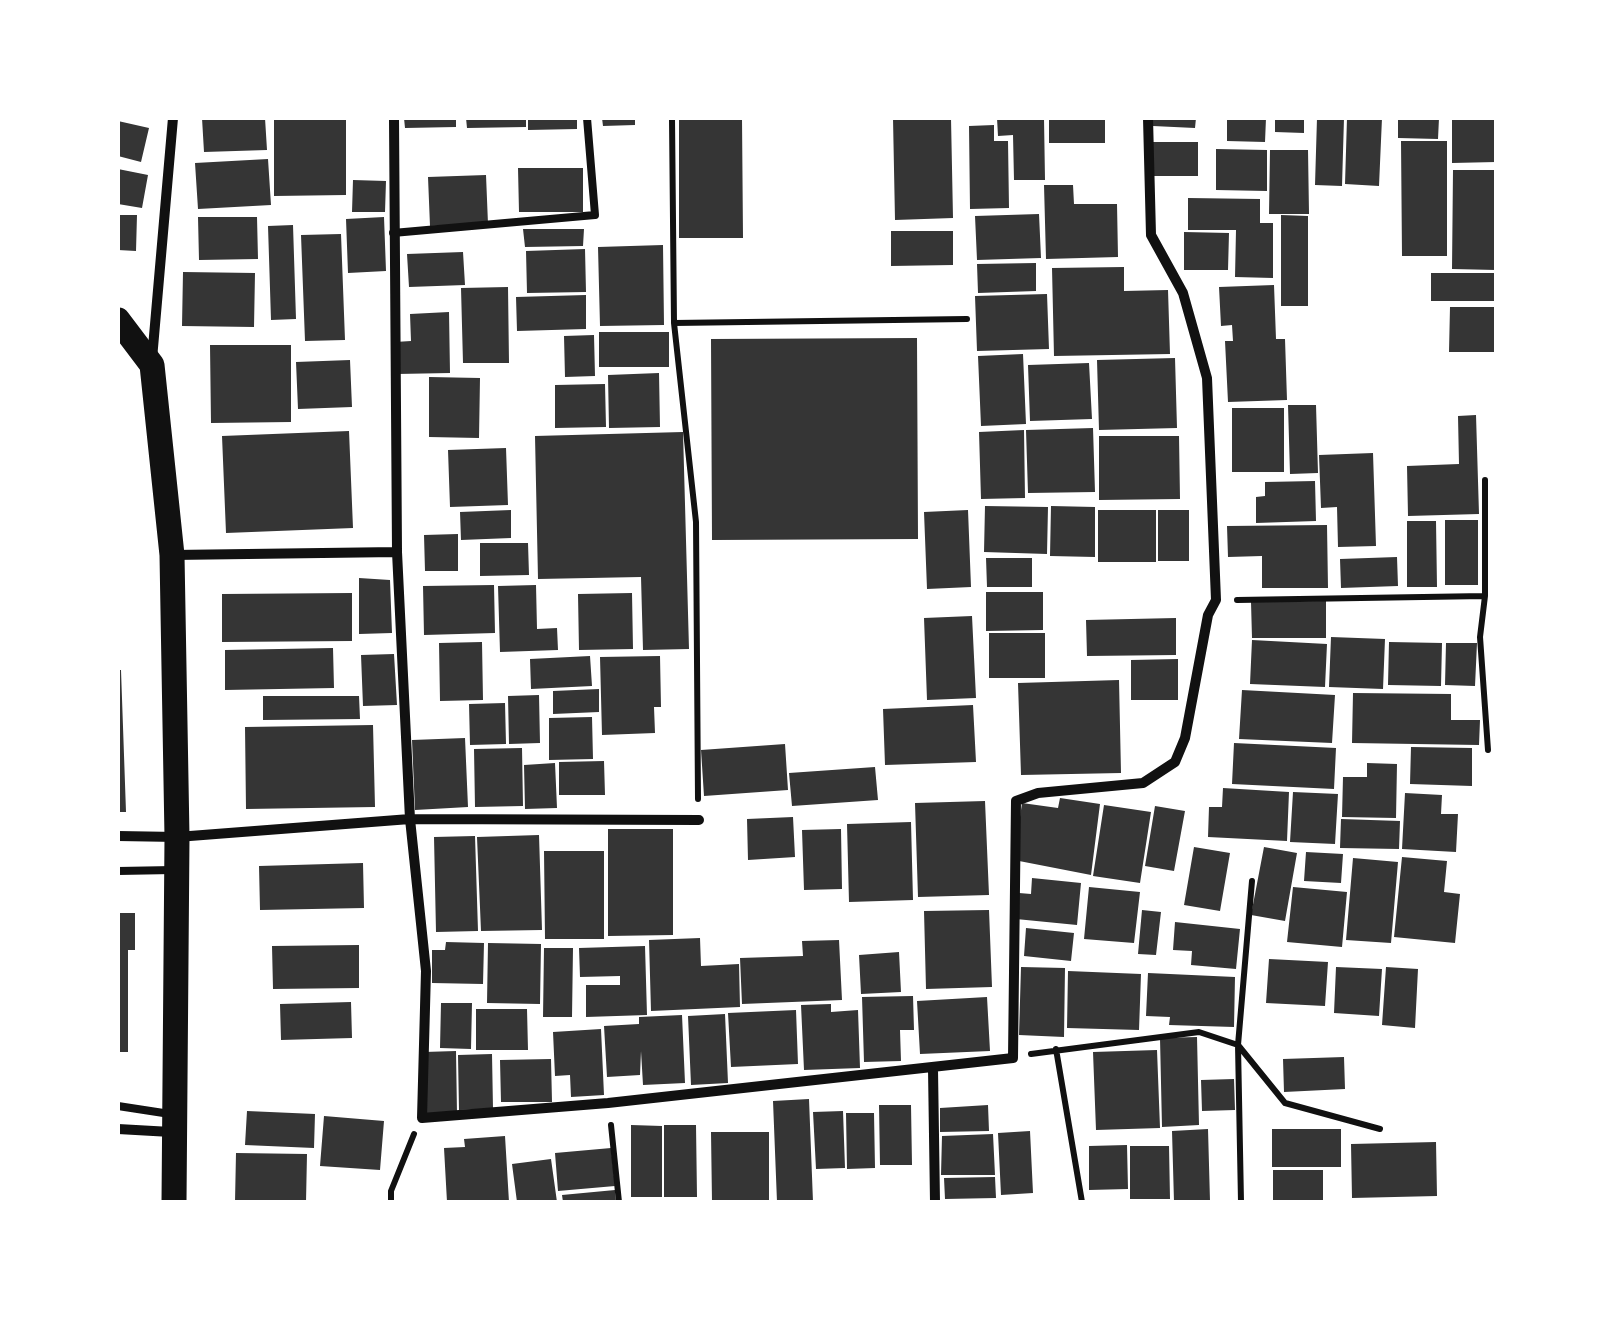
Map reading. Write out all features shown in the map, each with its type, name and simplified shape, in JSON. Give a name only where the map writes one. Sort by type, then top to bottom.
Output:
[{"type":"main road","points":[[118,320],[152,366],[172,555],[177,837],[174,1202]]},
{"type":"street","points":[[152,366],[173,118]]},
{"type":"street","points":[[394,118],[392,233],[398,552],[410,820],[426,971],[422,1118],[608,1104],[1014,1058],[1016,800],[1038,794],[1144,783],[1175,762],[1185,738],[1208,615],[1216,600],[1208,378],[1183,292],[1151,235],[1148,118]]},
{"type":"street","points":[[172,555],[398,552]]},
{"type":"street","points":[[118,836],[177,837],[410,820],[699,820]]},
{"type":"street","points":[[933,1069],[934,1202]]},
{"type":"street","points":[[118,1129],[175,1124]]},
{"type":"lane","points":[[392,233],[595,215],[587,118]]},
{"type":"lane","points":[[118,871],[177,870]]},
{"type":"lane","points":[[118,1106],[175,1124]]},
{"type":"path","points":[[672,118],[674,322],[696,522],[699,820]]},
{"type":"path","points":[[674,322],[967,319]]},
{"type":"path","points":[[1486,480],[1485,596],[1480,638],[1488,750]]},
{"type":"path","points":[[1216,600],[1485,596]]},
{"type":"path","points":[[1241,1202],[1238,1045],[1252,881]]},
{"type":"path","points":[[1014,1058],[1056,1049],[1200,1032],[1238,1045],[1285,1103],[1380,1128]]},
{"type":"path","points":[[1056,1049],[1082,1202]]},
{"type":"path","points":[[608,1104],[619,1202]]},
{"type":"path","points":[[391,1202],[400,1164],[422,1118]]},
{"type":"building","points":[[202,118],[265,118],[267,150],[204,152]]},
{"type":"building","points":[[274,118],[346,118],[346,195],[274,196]]},
{"type":"building","points":[[404,118],[456,118],[456,127],[405,128]]},
{"type":"building","points":[[466,118],[526,118],[526,127],[467,128]]},
{"type":"building","points":[[528,118],[577,118],[577,129],[528,130]]},
{"type":"building","points":[[602,118],[635,118],[635,125],[603,126]]},
{"type":"building","points":[[679,118],[742,118],[743,238],[679,238]]},
{"type":"building","points":[[893,118],[951,118],[953,218],[895,220]]},
{"type":"building","points":[[997,118],[1044,118],[1045,180],[1014,180],[1013,135],[998,136]]},
{"type":"building","points":[[1049,118],[1105,118],[1105,143],[1049,143]]},
{"type":"building","points":[[1153,118],[1196,118],[1195,128],[1153,126]]},
{"type":"building","points":[[1227,118],[1266,118],[1265,142],[1227,141]]},
{"type":"building","points":[[1275,118],[1304,118],[1304,133],[1275,132]]},
{"type":"building","points":[[1317,118],[1344,118],[1342,186],[1315,185]]},
{"type":"building","points":[[1347,118],[1382,118],[1379,186],[1345,184]]},
{"type":"building","points":[[1398,118],[1439,118],[1438,139],[1398,138]]},
{"type":"building","points":[[1452,118],[1496,118],[1496,162],[1452,163]]},
{"type":"building","points":[[118,121],[149,128],[141,162],[118,156]]},
{"type":"building","points":[[994,125],[994,141],[1008,141],[1009,208],[970,209],[969,126]]},
{"type":"building","points":[[1401,141],[1447,141],[1447,256],[1402,256]]},
{"type":"building","points":[[1153,142],[1198,142],[1198,176],[1153,176]]},
{"type":"building","points":[[1216,149],[1267,150],[1267,191],[1216,190]]},
{"type":"building","points":[[1270,150],[1308,150],[1309,214],[1269,214]]},
{"type":"building","points":[[268,159],[271,205],[198,209],[195,163]]},
{"type":"building","points":[[518,168],[583,168],[583,212],[519,212]]},
{"type":"building","points":[[118,169],[148,175],[142,208],[118,204]]},
{"type":"building","points":[[1453,170],[1496,170],[1496,270],[1452,269]]},
{"type":"building","points":[[486,175],[488,224],[430,226],[428,177]]},
{"type":"building","points":[[353,180],[386,181],[385,212],[352,212]]},
{"type":"building","points":[[1044,185],[1073,185],[1074,204],[1117,204],[1118,257],[1046,259]]},
{"type":"building","points":[[1188,198],[1260,199],[1260,223],[1273,223],[1273,278],[1235,277],[1236,230],[1188,230]]},
{"type":"building","points":[[1039,214],[1041,258],[977,260],[975,216]]},
{"type":"building","points":[[118,215],[137,215],[136,251],[118,250]]},
{"type":"building","points":[[1281,215],[1308,216],[1308,306],[1281,306]]},
{"type":"building","points":[[198,217],[257,217],[258,259],[199,260]]},
{"type":"building","points":[[384,217],[386,271],[348,273],[346,219]]},
{"type":"building","points":[[293,225],[296,319],[271,320],[268,226]]},
{"type":"building","points":[[523,229],[584,229],[583,246],[525,247]]},
{"type":"building","points":[[891,231],[953,231],[953,265],[891,266]]},
{"type":"building","points":[[1184,232],[1229,233],[1228,270],[1184,270]]},
{"type":"building","points":[[341,234],[345,340],[305,341],[301,235]]},
{"type":"building","points":[[663,245],[664,325],[600,326],[598,247]]},
{"type":"building","points":[[585,249],[586,292],[527,293],[526,251]]},
{"type":"building","points":[[463,252],[465,285],[409,287],[407,254]]},
{"type":"building","points":[[1036,263],[1036,291],[978,293],[977,264]]},
{"type":"building","points":[[1124,267],[1124,291],[1168,290],[1170,354],[1054,356],[1052,268]]},
{"type":"building","points":[[183,272],[255,273],[254,327],[182,326]]},
{"type":"building","points":[[1431,273],[1496,273],[1496,301],[1431,301]]},
{"type":"building","points":[[1274,285],[1276,339],[1285,339],[1287,400],[1228,402],[1225,341],[1233,341],[1232,325],[1221,326],[1219,287]]},
{"type":"building","points":[[508,287],[509,363],[463,363],[461,288]]},
{"type":"building","points":[[1047,294],[1049,349],[977,351],[975,296]]},
{"type":"building","points":[[586,295],[586,329],[517,331],[516,297]]},
{"type":"building","points":[[1450,307],[1496,307],[1496,352],[1449,352]]},
{"type":"building","points":[[449,312],[450,373],[397,374],[395,342],[411,341],[410,314]]},
{"type":"building","points":[[599,332],[669,332],[669,367],[599,367]]},
{"type":"building","points":[[594,335],[595,376],[565,377],[564,336]]},
{"type":"building","points":[[917,338],[918,539],[712,540],[711,339]]},
{"type":"building","points":[[210,345],[291,345],[291,422],[211,423]]},
{"type":"building","points":[[1023,354],[1026,424],[981,426],[978,356]]},
{"type":"building","points":[[1175,358],[1177,428],[1099,430],[1097,360]]},
{"type":"building","points":[[350,360],[352,407],[298,409],[296,362]]},
{"type":"building","points":[[1089,363],[1092,419],[1030,421],[1028,365]]},
{"type":"building","points":[[659,373],[660,427],[609,428],[608,375]]},
{"type":"building","points":[[429,377],[480,378],[479,438],[429,437]]},
{"type":"building","points":[[605,384],[606,427],[555,428],[555,385]]},
{"type":"building","points":[[1288,405],[1316,405],[1318,473],[1290,474]]},
{"type":"building","points":[[1232,408],[1284,408],[1284,472],[1232,472]]},
{"type":"building","points":[[1476,415],[1479,514],[1408,516],[1407,466],[1459,464],[1458,416]]},
{"type":"building","points":[[1093,428],[1095,492],[1028,493],[1026,430]]},
{"type":"building","points":[[1024,430],[1025,498],[981,499],[979,432]]},
{"type":"building","points":[[349,431],[353,528],[226,533],[222,436]]},
{"type":"building","points":[[683,432],[689,649],[643,650],[641,577],[538,579],[535,436]]},
{"type":"building","points":[[1099,436],[1179,436],[1180,499],[1099,500]]},
{"type":"building","points":[[506,448],[508,505],[450,507],[448,450]]},
{"type":"building","points":[[1373,453],[1376,546],[1338,547],[1337,507],[1321,508],[1319,455]]},
{"type":"building","points":[[1315,481],[1316,521],[1256,523],[1256,497],[1265,496],[1265,482]]},
{"type":"building","points":[[985,506],[1048,507],[1047,554],[984,552]]},
{"type":"building","points":[[1051,506],[1095,507],[1095,557],[1050,556]]},
{"type":"building","points":[[511,510],[511,538],[461,540],[460,512]]},
{"type":"building","points":[[968,510],[971,587],[927,589],[924,512]]},
{"type":"building","points":[[1098,510],[1156,510],[1156,562],[1098,562]]},
{"type":"building","points":[[1158,510],[1189,510],[1189,561],[1158,561]]},
{"type":"building","points":[[1445,520],[1478,520],[1478,585],[1445,585]]},
{"type":"building","points":[[1407,521],[1436,521],[1437,587],[1407,587]]},
{"type":"building","points":[[1327,525],[1328,588],[1262,588],[1262,556],[1228,557],[1227,526]]},
{"type":"building","points":[[458,534],[458,571],[425,571],[424,535]]},
{"type":"building","points":[[480,543],[528,543],[529,575],[480,576]]},
{"type":"building","points":[[1397,557],[1398,586],[1341,588],[1340,559]]},
{"type":"building","points":[[986,558],[1032,558],[1032,587],[987,587]]},
{"type":"building","points":[[359,578],[390,580],[392,633],[359,634]]},
{"type":"building","points":[[494,585],[495,633],[424,635],[423,586]]},
{"type":"building","points":[[536,585],[537,629],[557,628],[558,650],[500,652],[498,586]]},
{"type":"building","points":[[986,592],[1043,592],[1043,630],[986,631]]},
{"type":"building","points":[[352,593],[352,641],[222,642],[222,594]]},
{"type":"building","points":[[632,593],[633,649],[579,650],[578,594]]},
{"type":"building","points":[[1326,601],[1326,638],[1252,638],[1251,602]]},
{"type":"building","points":[[972,616],[976,698],[927,700],[924,618]]},
{"type":"building","points":[[1176,618],[1176,655],[1087,656],[1086,620]]},
{"type":"building","points":[[989,633],[1045,633],[1045,678],[989,678]]},
{"type":"building","points":[[1331,637],[1385,639],[1383,689],[1329,687]]},
{"type":"building","points":[[1252,640],[1327,644],[1325,687],[1250,684]]},
{"type":"building","points":[[482,642],[483,700],[440,701],[439,643]]},
{"type":"building","points":[[1389,642],[1442,643],[1441,686],[1388,685]]},
{"type":"building","points":[[1446,643],[1477,643],[1475,686],[1445,685]]},
{"type":"building","points":[[333,648],[334,688],[225,690],[225,650]]},
{"type":"building","points":[[394,654],[397,705],[363,706],[361,655]]},
{"type":"building","points":[[590,656],[592,686],[531,689],[530,659]]},
{"type":"building","points":[[660,656],[661,707],[654,707],[655,733],[602,735],[600,657]]},
{"type":"building","points":[[1178,659],[1178,700],[1131,700],[1131,660]]},
{"type":"building","points":[[121,670],[126,812],[118,812]]},
{"type":"building","points":[[1119,680],[1121,773],[1021,775],[1018,683]]},
{"type":"building","points":[[599,689],[599,712],[553,714],[553,691]]},
{"type":"building","points":[[1242,690],[1335,695],[1332,743],[1239,739]]},
{"type":"building","points":[[1353,693],[1451,694],[1451,720],[1480,720],[1479,745],[1352,743]]},
{"type":"building","points":[[539,695],[540,743],[509,744],[508,696]]},
{"type":"building","points":[[263,696],[359,696],[360,719],[263,720]]},
{"type":"building","points":[[505,703],[506,744],[470,745],[469,704]]},
{"type":"building","points":[[973,705],[976,762],[885,765],[883,709]]},
{"type":"building","points":[[592,717],[593,759],[549,760],[549,718]]},
{"type":"building","points":[[373,725],[375,807],[246,809],[245,727]]},
{"type":"building","points":[[465,738],[468,807],[415,810],[412,740]]},
{"type":"building","points":[[1234,743],[1336,748],[1334,789],[1232,784]]},
{"type":"building","points":[[785,744],[788,790],[704,796],[701,750]]},
{"type":"building","points":[[1411,747],[1472,748],[1472,786],[1410,784]]},
{"type":"building","points":[[522,748],[523,806],[475,807],[474,749]]},
{"type":"building","points":[[604,761],[605,795],[559,795],[559,762]]},
{"type":"building","points":[[555,763],[557,808],[525,809],[524,765]]},
{"type":"building","points":[[1367,763],[1397,764],[1396,818],[1342,817],[1343,777],[1367,777]]},
{"type":"building","points":[[875,767],[878,800],[792,806],[789,773]]},
{"type":"building","points":[[1223,788],[1289,792],[1287,841],[1208,837],[1209,807],[1222,807]]},
{"type":"building","points":[[1293,792],[1338,794],[1335,844],[1290,842]]},
{"type":"building","points":[[1405,793],[1442,795],[1441,814],[1458,814],[1456,852],[1402,849]]},
{"type":"building","points":[[1060,798],[1100,804],[1091,875],[1014,860],[1022,803],[1058,808]]},
{"type":"building","points":[[985,801],[989,895],[918,897],[915,803]]},
{"type":"building","points":[[1104,805],[1151,812],[1140,883],[1093,876]]},
{"type":"building","points":[[1155,806],[1185,811],[1174,871],[1145,866]]},
{"type":"building","points":[[793,817],[795,857],[748,860],[747,819]]},
{"type":"building","points":[[1341,819],[1400,821],[1399,849],[1340,848]]},
{"type":"building","points":[[911,822],[913,900],[849,902],[847,824]]},
{"type":"building","points":[[608,829],[673,829],[673,935],[608,936]]},
{"type":"building","points":[[841,829],[842,889],[804,890],[802,830]]},
{"type":"building","points":[[539,835],[542,930],[481,931],[477,837]]},
{"type":"building","points":[[475,836],[478,931],[436,932],[434,837]]},
{"type":"building","points":[[1194,847],[1230,853],[1220,911],[1184,905]]},
{"type":"building","points":[[1264,847],[1297,853],[1285,921],[1251,915]]},
{"type":"building","points":[[544,851],[604,851],[604,939],[545,939]]},
{"type":"building","points":[[1306,852],[1343,854],[1341,883],[1304,881]]},
{"type":"building","points":[[1402,857],[1447,861],[1444,892],[1460,894],[1455,943],[1394,937]]},
{"type":"building","points":[[1353,858],[1398,862],[1391,943],[1346,940]]},
{"type":"building","points":[[363,863],[364,908],[260,910],[259,866]]},
{"type":"building","points":[[1032,878],[1081,883],[1077,925],[1016,919],[1019,893],[1031,894]]},
{"type":"building","points":[[1089,887],[1140,892],[1134,943],[1084,939]]},
{"type":"building","points":[[1293,887],[1347,892],[1342,947],[1287,942]]},
{"type":"building","points":[[989,910],[992,987],[926,989],[924,911]]},
{"type":"building","points":[[1142,910],[1161,912],[1156,955],[1138,954]]},
{"type":"building","points":[[118,913],[135,913],[135,950],[128,950],[128,1052],[118,1052]]},
{"type":"building","points":[[1175,922],[1240,929],[1236,969],[1191,965],[1192,951],[1173,950]]},
{"type":"building","points":[[1026,928],[1074,933],[1071,961],[1024,956]]},
{"type":"building","points":[[700,938],[701,966],[739,964],[740,1007],[651,1011],[649,940]]},
{"type":"building","points":[[839,940],[842,1000],[742,1004],[740,958],[803,956],[802,941]]},
{"type":"building","points":[[446,942],[484,943],[483,984],[432,983],[432,950],[445,950]]},
{"type":"building","points":[[488,943],[541,944],[540,1004],[487,1003]]},
{"type":"building","points":[[359,945],[359,988],[273,989],[272,946]]},
{"type":"building","points":[[645,946],[647,1015],[586,1017],[586,985],[620,985],[620,976],[580,977],[579,948]]},
{"type":"building","points":[[544,948],[573,948],[572,1017],[543,1017]]},
{"type":"building","points":[[899,952],[901,992],[861,994],[859,955]]},
{"type":"building","points":[[1269,959],[1328,962],[1325,1006],[1266,1003]]},
{"type":"building","points":[[1021,967],[1065,968],[1064,1037],[1019,1035]]},
{"type":"building","points":[[1336,967],[1382,969],[1379,1016],[1334,1013]]},
{"type":"building","points":[[1386,967],[1418,969],[1415,1028],[1382,1025]]},
{"type":"building","points":[[1068,971],[1141,974],[1139,1030],[1067,1028]]},
{"type":"building","points":[[1148,973],[1235,977],[1234,1027],[1169,1025],[1170,1017],[1146,1016]]},
{"type":"building","points":[[913,996],[914,1030],[900,1030],[901,1061],[864,1062],[862,997]]},
{"type":"building","points":[[987,997],[990,1051],[920,1054],[917,1001]]},
{"type":"building","points":[[351,1002],[352,1038],[281,1040],[280,1004]]},
{"type":"building","points":[[441,1003],[472,1003],[471,1049],[440,1048]]},
{"type":"building","points":[[831,1004],[831,1012],[858,1010],[860,1068],[804,1070],[801,1005]]},
{"type":"building","points":[[476,1009],[527,1009],[528,1050],[476,1050]]},
{"type":"building","points":[[796,1010],[798,1064],[731,1067],[728,1013]]},
{"type":"building","points":[[725,1014],[728,1083],[691,1085],[688,1016]]},
{"type":"building","points":[[682,1015],[685,1083],[643,1085],[641,1051],[640,1075],[607,1077],[604,1026],[639,1024],[639,1017]]},
{"type":"building","points":[[601,1029],[604,1095],[571,1097],[570,1075],[555,1076],[553,1032]]},
{"type":"building","points":[[1197,1037],[1199,1125],[1162,1127],[1160,1038]]},
{"type":"building","points":[[1157,1050],[1160,1128],[1096,1130],[1093,1052]]},
{"type":"building","points":[[456,1051],[457,1114],[425,1114],[424,1052]]},
{"type":"building","points":[[492,1054],[493,1109],[459,1110],[458,1055]]},
{"type":"building","points":[[1344,1057],[1345,1089],[1284,1092],[1283,1059]]},
{"type":"building","points":[[551,1059],[552,1102],[501,1102],[500,1060]]},
{"type":"building","points":[[1234,1079],[1235,1110],[1202,1111],[1201,1080]]},
{"type":"building","points":[[809,1099],[813,1202],[777,1202],[773,1101]]},
{"type":"building","points":[[879,1105],[911,1105],[912,1165],[880,1165]]},
{"type":"building","points":[[988,1105],[989,1131],[940,1132],[940,1108]]},
{"type":"building","points":[[247,1111],[315,1114],[314,1148],[245,1145]]},
{"type":"building","points":[[843,1111],[845,1168],[816,1169],[813,1112]]},
{"type":"building","points":[[846,1113],[874,1113],[875,1168],[847,1169]]},
{"type":"building","points":[[324,1116],[384,1121],[380,1170],[320,1166]]},
{"type":"building","points":[[631,1125],[662,1126],[662,1197],[631,1197]]},
{"type":"building","points":[[664,1125],[696,1125],[697,1197],[664,1197]]},
{"type":"building","points":[[1208,1129],[1210,1201],[1174,1202],[1172,1131]]},
{"type":"building","points":[[1272,1129],[1341,1129],[1341,1167],[1272,1167]]},
{"type":"building","points":[[1030,1131],[1033,1193],[1001,1195],[998,1133]]},
{"type":"building","points":[[711,1132],[769,1132],[769,1202],[712,1202]]},
{"type":"building","points":[[993,1134],[995,1175],[941,1175],[942,1136]]},
{"type":"building","points":[[505,1136],[509,1202],[447,1202],[444,1148],[465,1147],[464,1139]]},
{"type":"building","points":[[1436,1142],[1437,1196],[1352,1198],[1351,1144]]},
{"type":"building","points":[[1127,1145],[1128,1189],[1089,1190],[1089,1146]]},
{"type":"building","points":[[1130,1146],[1169,1146],[1170,1199],[1130,1199]]},
{"type":"building","points":[[611,1148],[615,1186],[558,1191],[555,1153]]},
{"type":"building","points":[[236,1153],[307,1154],[306,1202],[235,1202]]},
{"type":"building","points":[[551,1159],[557,1202],[517,1202],[512,1164]]},
{"type":"building","points":[[1273,1170],[1323,1170],[1323,1202],[1273,1202]]},
{"type":"building","points":[[995,1177],[996,1198],[945,1199],[944,1178]]},
{"type":"building","points":[[615,1190],[616,1202],[563,1202],[562,1195]]}]
